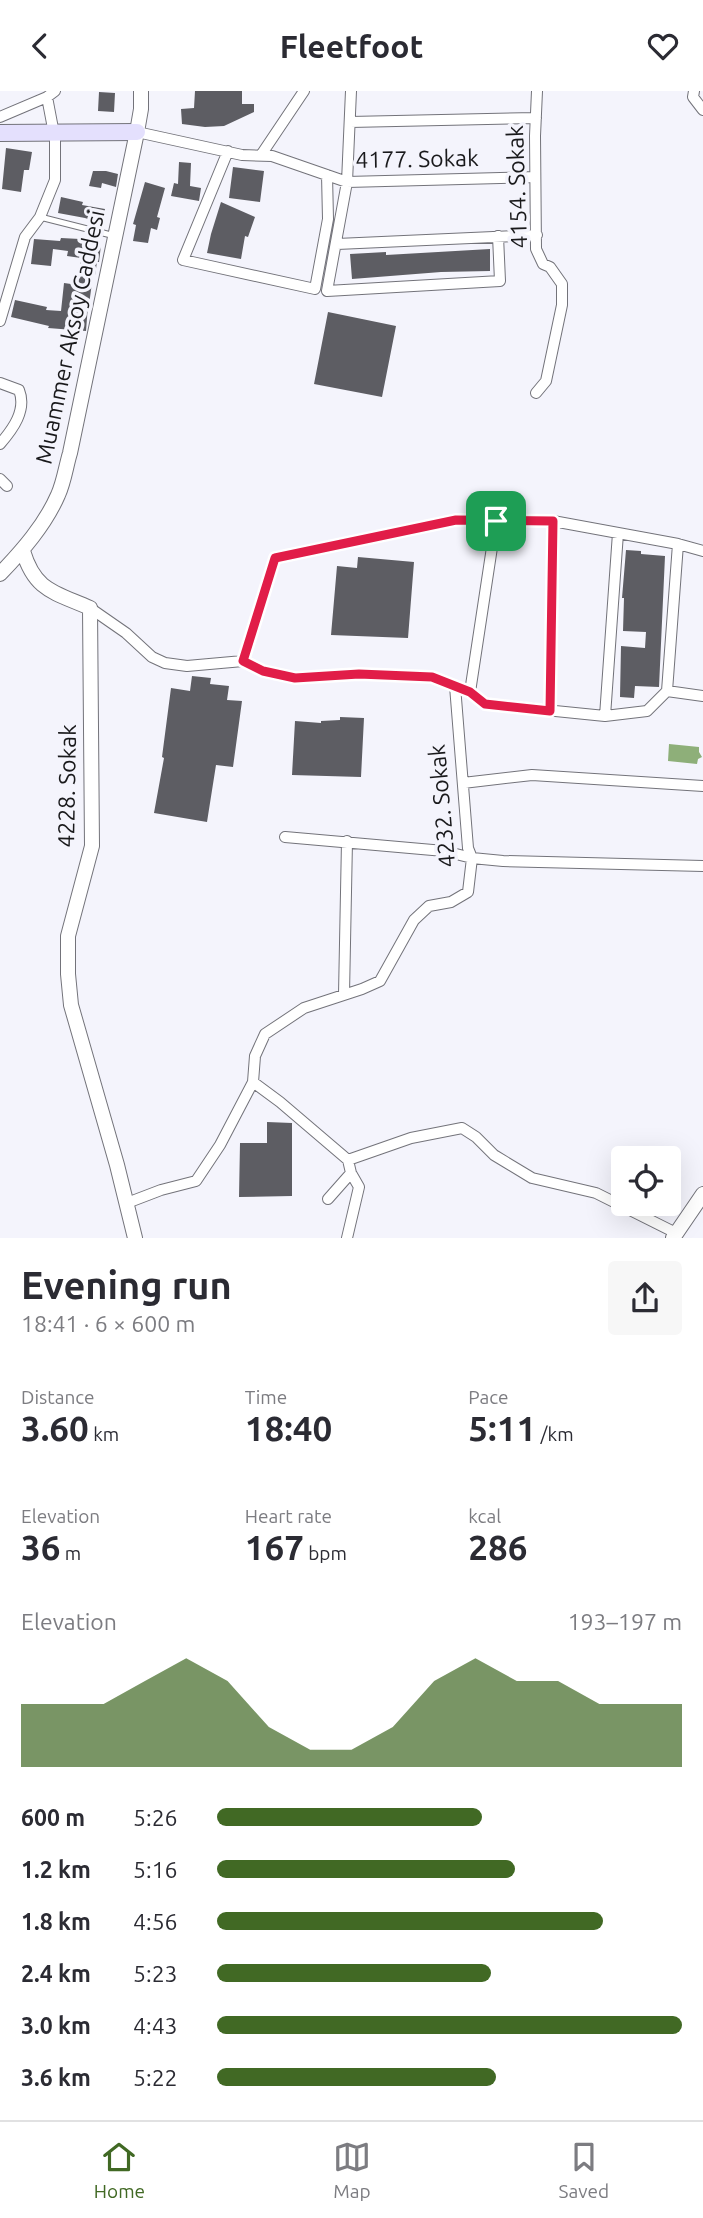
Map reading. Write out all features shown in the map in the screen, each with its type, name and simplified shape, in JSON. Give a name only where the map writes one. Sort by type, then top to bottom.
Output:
[{"type":"main road","points":[[0,133],[137,131]]},
{"type":"street","name":"Muammer Aksoy Caddesi","points":[[0,574],[23,551],[59,494],[70,453],[137,131],[141,91]]},
{"type":"street","points":[[261,155],[304,91]]},
{"type":"street","points":[[321,290],[337,244],[347,182],[351,91]]},
{"type":"street","name":"4154. Sokak","points":[[536,393],[546,381],[562,305],[562,284],[550,267],[543,264],[536,249],[537,91]]},
{"type":"street","points":[[694,91],[693,97],[703,110]]},
{"type":"street","points":[[0,117],[51,94],[55,180],[40,217],[25,237],[0,321]]},
{"type":"street","points":[[350,122],[536,118]]},
{"type":"street","name":"4177. Sokak","points":[[137,131],[242,155],[272,156],[347,182],[536,177]]},
{"type":"street","points":[[228,151],[183,260],[321,290],[499,281],[498,236]]},
{"type":"street","points":[[321,290],[328,219],[327,175]]},
{"type":"street","points":[[337,244],[537,235]]},
{"type":"street","points":[[0,383],[19,390],[22,403],[13,429],[0,444]]},
{"type":"street","points":[[243,661],[275,558],[456,520],[553,521],[703,551]]},
{"type":"street","points":[[470,692],[496,521]]},
{"type":"street","points":[[550,711],[553,521]]},
{"type":"street","points":[[605,716],[618,533]]},
{"type":"street","points":[[23,551],[29,571],[42,587],[90,608],[126,633],[152,657],[165,663],[187,666],[243,661],[263,671],[295,678],[359,674],[432,677],[470,692],[485,704],[605,716],[647,711],[667,691],[678,544]]},
{"type":"street","name":"4228. Sokak","points":[[90,608],[92,846],[68,936],[68,974],[71,1005],[127,1203]]},
{"type":"street","name":"4232. Sokak","points":[[127,1203],[196,1181],[220,1145],[253,1082],[255,1056],[265,1034],[304,1008],[380,981],[414,920],[429,906],[451,902],[468,892],[472,858],[468,848],[455,686]]},
{"type":"street","points":[[667,691],[703,696]]},
{"type":"street","points":[[463,783],[532,775],[703,786]]},
{"type":"street","points":[[285,837],[444,851],[472,858],[503,861],[703,866]]},
{"type":"street","points":[[344,995],[347,841]]},
{"type":"street","points":[[253,1082],[348,1160],[351,1173],[359,1187],[347,1238]]},
{"type":"street","points":[[348,1160],[411,1138],[462,1128],[476,1137],[494,1155],[532,1178],[596,1193],[676,1236],[703,1194]]},
{"type":"street","points":[[328,1199],[351,1173]]},
{"type":"street","points":[[127,1203],[135,1238]]},
{"type":"lane","points":[[40,217],[115,236]]},
{"type":"shaded area","points":[[669,744],[699,747],[702,757],[697,764],[668,761]]},
{"type":"building","points":[[195,91],[242,91],[242,104],[254,104],[254,112],[224,126],[182,124],[181,109],[194,108]]},
{"type":"building","points":[[99,92],[115,93],[114,112],[98,111]]},
{"type":"building","points":[[6,148],[32,152],[29,170],[24,170],[21,192],[2,189]]},
{"type":"building","points":[[179,162],[191,163],[190,186],[201,188],[199,201],[171,196],[174,183],[178,184]]},
{"type":"building","points":[[233,167],[264,171],[260,202],[229,198]]},
{"type":"building","points":[[93,171],[118,174],[116,187],[102,183],[101,188],[89,186]]},
{"type":"building","points":[[145,182],[165,188],[157,217],[160,218],[157,230],[151,228],[148,243],[133,241],[136,225],[133,224]]},
{"type":"building","points":[[61,197],[83,202],[82,205],[105,209],[102,226],[88,224],[88,219],[85,218],[58,213]]},
{"type":"building","points":[[221,202],[255,217],[248,237],[245,236],[241,259],[207,253]]},
{"type":"building","points":[[61,238],[80,239],[80,243],[101,245],[99,262],[93,275],[86,331],[48,328],[49,326],[11,317],[15,300],[47,307],[46,310],[61,311],[64,283],[78,285],[81,258],[67,256],[68,251],[53,249],[51,266],[31,264],[34,239],[60,241]]},
{"type":"building","points":[[490,249],[490,271],[352,279],[350,254],[386,252],[386,255]]},
{"type":"building","points":[[328,312],[396,326],[382,397],[314,384]]},
{"type":"building","points":[[626,550],[665,556],[659,687],[635,686],[634,698],[620,697],[621,646],[645,648],[646,632],[623,631],[622,598]]},
{"type":"building","points":[[358,557],[414,562],[408,638],[331,635],[337,566],[357,568]]},
{"type":"building","points":[[192,676],[211,678],[210,684],[229,686],[227,700],[242,701],[233,767],[216,765],[207,822],[154,813],[164,758],[171,688],[190,691]]},
{"type":"building","points":[[340,717],[364,718],[361,777],[292,775],[295,721],[321,723],[340,720]]},
{"type":"building","points":[[267,1122],[292,1123],[292,1196],[239,1197],[240,1143],[267,1143]]},
{"type":"route","points":[[456,520],[496,521],[553,521],[550,711],[485,704],[470,692],[432,677],[359,674],[295,678],[263,671],[243,661],[275,558],[456,520]]}]
